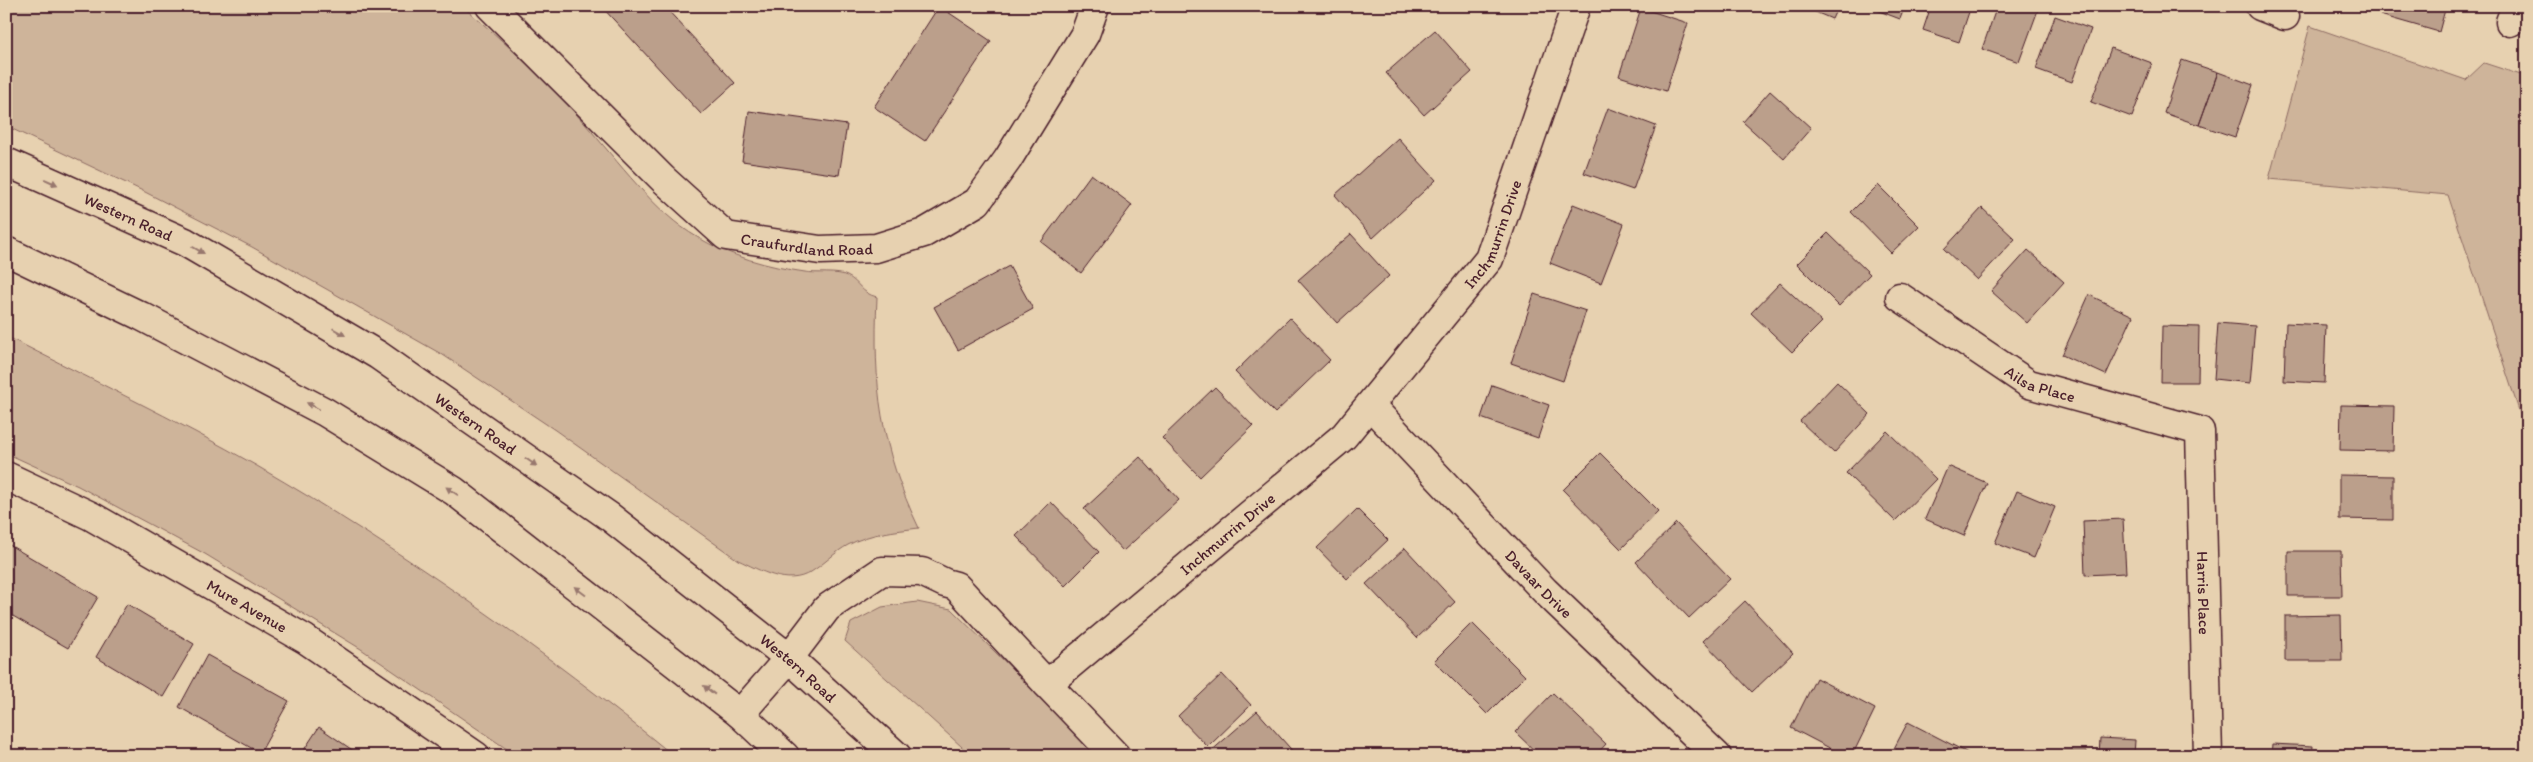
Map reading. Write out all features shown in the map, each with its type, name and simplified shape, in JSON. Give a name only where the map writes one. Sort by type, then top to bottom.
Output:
[{"type":"street","name":"Craufurdland Road","points":[[490,6],[663,179],[726,236],[820,250],[876,248],[924,233],[977,202],[1008,159],[1086,34],[1096,6]]},
{"type":"street","name":"Inchmurrin Drive","points":[[1047,684],[1344,436],[1489,259],[1576,6]]},
{"type":"street","points":[[2260,6],[2285,16]]},
{"type":"street","name":"Western Road","points":[[6,162],[185,242],[378,355],[610,517],[790,658],[897,756]]},
{"type":"street","points":[[6,251],[141,316],[325,412],[454,492],[740,714],[785,756]]},
{"type":"street","name":"Ailsa Place","points":[[1900,297],[2029,384],[2200,431]]},
{"type":"street","name":"Davaar Drive","points":[[1370,405],[1545,591],[1717,756]]},
{"type":"street","name":"Harris Place","points":[[2200,431],[2208,756]]},
{"type":"street","name":"Mure Avenue","points":[[6,476],[91,516],[305,638],[476,756]]},
{"type":"street","points":[[740,714],[790,658],[827,608],[882,571],[922,572],[956,586],[1116,756]]},
{"type":"shaded area","points":[[12,6],[462,6],[510,48],[571,108],[652,201],[682,227],[709,244],[750,260],[805,272],[843,274],[855,281],[867,293],[877,297],[876,359],[882,415],[895,470],[919,528],[883,533],[856,541],[843,548],[811,572],[793,578],[764,572],[738,560],[555,430],[443,355],[252,247],[145,192],[6,126],[6,22]]},
{"type":"shaded area","points":[[2310,26],[2466,80],[2484,63],[2527,77],[2527,435],[2448,195],[2269,179]]},
{"type":"shaded area","points":[[6,336],[164,416],[257,466],[311,498],[471,603],[574,678],[674,756],[517,756],[361,649],[205,554],[78,486],[6,453]]},
{"type":"shaded area","points":[[917,602],[951,609],[1033,689],[1095,756],[972,756],[845,641],[851,623],[882,607]]},
{"type":"building","points":[[601,6],[664,6],[735,83],[701,114]]},
{"type":"building","points":[[939,6],[991,41],[925,141],[874,107]]},
{"type":"building","points":[[1801,6],[1838,6],[1832,19]]},
{"type":"building","points":[[1866,6],[1905,6],[1900,19]]},
{"type":"building","points":[[1931,6],[1971,6],[1959,42],[1923,30]]},
{"type":"building","points":[[1997,6],[2028,6],[2038,10],[2019,62],[1982,49]]},
{"type":"building","points":[[2383,6],[2446,6],[2439,32],[2380,15]]},
{"type":"building","points":[[1641,8],[1688,23],[1666,91],[1619,76]]},
{"type":"building","points":[[2055,16],[2091,29],[2072,82],[2036,69]]},
{"type":"building","points":[[1435,30],[1472,72],[1424,115],[1386,73]]},
{"type":"building","points":[[2111,48],[2152,63],[2132,117],[2091,102]]},
{"type":"building","points":[[2182,60],[2218,72],[2199,125],[2164,113]]},
{"type":"building","points":[[2218,72],[2253,85],[2235,137],[2199,125]]},
{"type":"building","points":[[1770,91],[1811,128],[1784,159],[1743,122]]},
{"type":"building","points":[[1608,108],[1656,126],[1633,190],[1584,173]]},
{"type":"building","points":[[749,111],[847,125],[839,175],[742,161]]},
{"type":"building","points":[[1398,138],[1436,180],[1373,238],[1335,195]]},
{"type":"building","points":[[1091,174],[1132,205],[1081,273],[1041,242]]},
{"type":"building","points":[[1878,185],[1919,226],[1891,253],[1851,212]]},
{"type":"building","points":[[1573,204],[1624,224],[1601,283],[1550,263]]},
{"type":"building","points":[[1982,208],[2015,239],[1977,280],[1944,249]]},
{"type":"building","points":[[1828,233],[1870,274],[1839,306],[1797,264]]},
{"type":"building","points":[[1351,234],[1389,276],[1337,323],[1298,280]]},
{"type":"building","points":[[2028,250],[2064,282],[2027,323],[1991,291]]},
{"type":"building","points":[[1009,266],[1033,309],[958,350],[934,307]]},
{"type":"building","points":[[1780,283],[1822,322],[1792,352],[1751,313]]},
{"type":"building","points":[[1534,294],[1586,311],[1563,381],[1511,363]]},
{"type":"building","points":[[2089,295],[2133,316],[2106,375],[2062,355]]},
{"type":"building","points":[[1290,318],[1330,360],[1275,413],[1235,372]]},
{"type":"building","points":[[2218,323],[2255,326],[2250,383],[2214,379]]},
{"type":"building","points":[[2286,323],[2326,325],[2324,383],[2284,381]]},
{"type":"building","points":[[2162,326],[2199,327],[2198,382],[2161,382]]},
{"type":"building","points":[[1837,382],[1870,414],[1834,453],[1800,421]]},
{"type":"building","points":[[1492,385],[1549,405],[1538,438],[1481,418]]},
{"type":"building","points":[[1215,387],[1253,426],[1200,477],[1162,438]]},
{"type":"building","points":[[2341,405],[2394,406],[2393,451],[2340,450]]},
{"type":"building","points":[[1887,431],[1936,479],[1895,521],[1846,473]]},
{"type":"building","points":[[1600,453],[1658,511],[1621,549],[1563,490]]},
{"type":"building","points":[[1140,457],[1179,500],[1123,551],[1084,509]]},
{"type":"building","points":[[1948,466],[1987,483],[1964,536],[1925,519]]},
{"type":"building","points":[[2339,475],[2393,476],[2393,520],[2339,519]]},
{"type":"building","points":[[2017,491],[2055,507],[2034,558],[1995,543]]},
{"type":"building","points":[[1051,502],[1099,552],[1065,586],[1016,536]]},
{"type":"building","points":[[1357,509],[1388,540],[1347,579],[1317,548]]},
{"type":"building","points":[[2123,519],[2126,573],[2085,575],[2083,521]]},
{"type":"building","points":[[1676,523],[1730,579],[1689,618],[1636,562]]},
{"type":"building","points":[[6,543],[98,597],[68,648],[6,612]]},
{"type":"building","points":[[1405,548],[1455,602],[1417,638],[1366,584]]},
{"type":"building","points":[[2288,551],[2341,551],[2342,596],[2288,596]]},
{"type":"building","points":[[1745,601],[1793,653],[1752,692],[1703,641]]},
{"type":"building","points":[[127,604],[194,644],[163,697],[96,657]]},
{"type":"building","points":[[2341,615],[2342,661],[2285,661],[2285,616]]},
{"type":"building","points":[[1472,623],[1525,676],[1487,714],[1434,661]]},
{"type":"building","points":[[207,655],[289,701],[260,753],[179,707]]},
{"type":"building","points":[[1222,674],[1251,705],[1208,747],[1178,716]]},
{"type":"building","points":[[1816,678],[1875,709],[1852,756],[1845,756],[1791,728]]},
{"type":"building","points":[[1553,693],[1606,744],[1595,756],[1540,756],[1515,732]]},
{"type":"building","points":[[1257,711],[1297,756],[1212,756],[1209,753]]},
{"type":"building","points":[[1908,722],[1968,753],[1967,756],[1890,756]]},
{"type":"building","points":[[319,727],[361,756],[300,756]]},
{"type":"building","points":[[2100,738],[2135,740],[2134,756],[2099,756]]},
{"type":"building","points":[[2272,744],[2313,746],[2312,756],[2271,756]]},
{"type":"building","points":[[2015,750],[2051,751],[2051,756],[2015,756]]},
{"type":"building","points":[[2051,751],[2087,751],[2087,756],[2051,756]]}]
